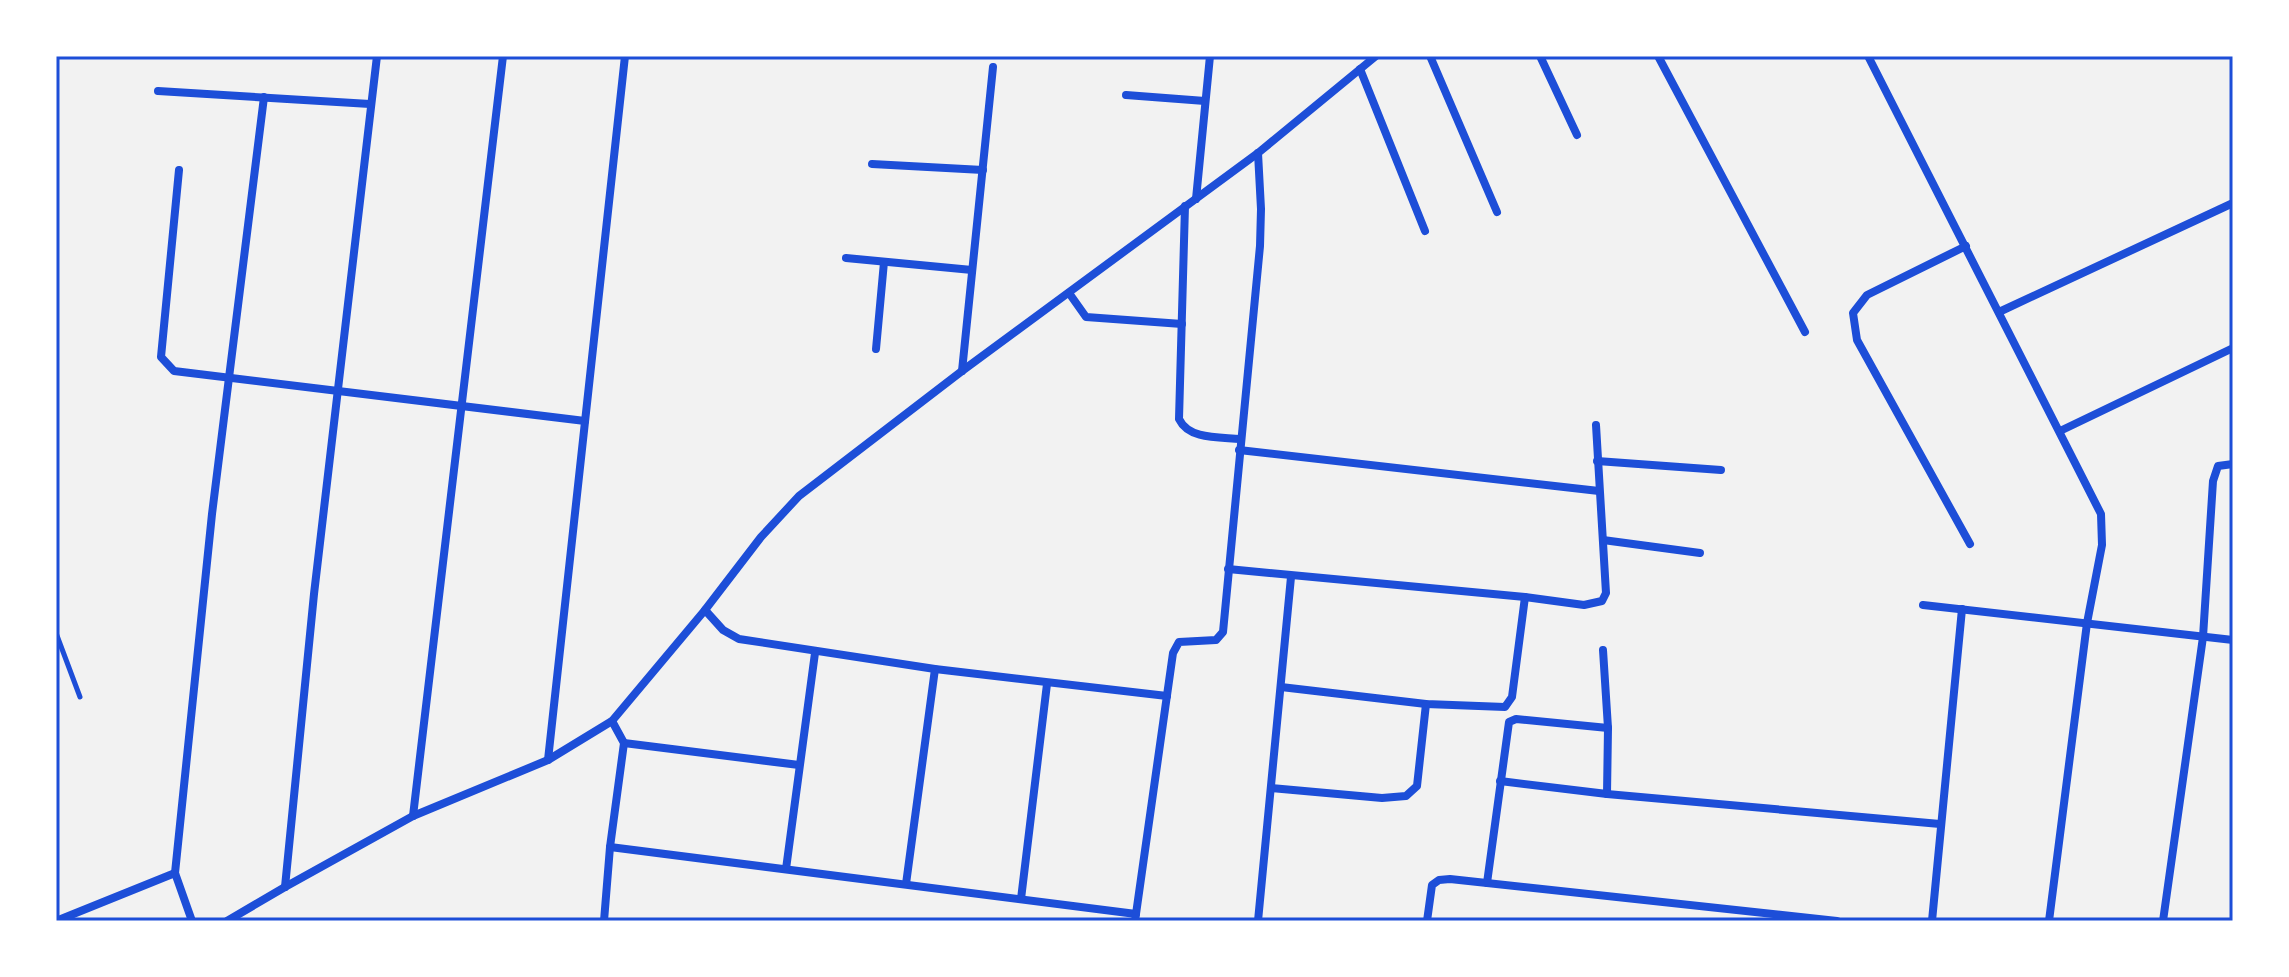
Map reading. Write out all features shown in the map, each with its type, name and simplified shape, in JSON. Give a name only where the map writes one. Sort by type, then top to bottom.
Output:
[{"type":"street","points":[[285,887],[377,56]]},
{"type":"street","points":[[413,816],[503,56]]},
{"type":"street","points":[[548,760],[625,56]]},
{"type":"street","points":[[1196,199],[1210,56]]},
{"type":"street","points":[[227,921],[413,816],[548,760],[612,721],[705,610],[761,537],[799,496],[962,371],[1258,153],[1376,56]]},
{"type":"street","points":[[1430,56],[1497,212]]},
{"type":"street","points":[[1540,56],[1577,135]]},
{"type":"street","points":[[1658,56],[1805,332]]},
{"type":"street","points":[[1868,56],[2101,514],[2102,545],[2087,623],[2049,921]]},
{"type":"street","points":[[962,371],[993,67]]},
{"type":"street","points":[[1360,69],[1425,231]]},
{"type":"street","points":[[158,91],[370,104]]},
{"type":"street","points":[[1126,95],[1205,101]]},
{"type":"street","points":[[192,921],[175,873],[212,514],[264,97]]},
{"type":"street","points":[[610,847],[1021,899],[1136,918],[1171,660],[1179,642],[1216,640],[1223,632],[1260,246],[1258,153]]},
{"type":"street","points":[[872,164],[983,170]]},
{"type":"street","points":[[179,170],[161,357],[174,371],[585,421]]},
{"type":"street","points":[[1999,312],[2233,203]]},
{"type":"street","points":[[1185,206],[1179,419],[1182,425],[1197,434],[1240,439]]},
{"type":"street","points":[[1966,246],[1867,295],[1853,313],[1857,340],[1970,544]]},
{"type":"street","points":[[846,258],[972,270]]},
{"type":"street","points":[[876,349],[884,262]]},
{"type":"street","points":[[1069,293],[1086,317],[1182,324]]},
{"type":"street","points":[[2060,431],[2233,348]]},
{"type":"street","points":[[1228,569],[1584,605],[1602,601],[1606,593],[1596,425]]},
{"type":"street","points":[[1239,450],[1599,491]]},
{"type":"street","points":[[1597,461],[1721,470]]},
{"type":"street","points":[[2163,921],[2203,637],[2213,481],[2218,466],[2233,464]]},
{"type":"street","points":[[1603,540],[1700,553]]},
{"type":"street","points":[[1258,921],[1291,577]]},
{"type":"street","points":[[1281,687],[1426,704],[1498,708],[1509,704],[1525,597]]},
{"type":"street","points":[[1923,605],[2233,640]]},
{"type":"street","points":[[1932,921],[1962,609]]},
{"type":"street","points":[[705,610],[723,630],[739,639],[815,653],[1047,684],[1167,696]]},
{"type":"street","points":[[1603,650],[1608,728],[1607,794]]},
{"type":"street","points":[[786,869],[815,653]]},
{"type":"street","points":[[906,884],[935,669]]},
{"type":"street","points":[[1021,899],[1047,684]]},
{"type":"street","points":[[1271,788],[1382,798],[1406,796],[1417,786],[1426,704]]},
{"type":"street","points":[[1487,883],[1507,728],[1512,720],[1608,728]]},
{"type":"street","points":[[604,921],[624,743],[612,721]]},
{"type":"street","points":[[624,743],[799,765]]},
{"type":"street","points":[[1500,781],[1607,794],[1940,824]]},
{"type":"street","points":[[56,921],[175,873]]},
{"type":"street","points":[[1427,921],[1432,885],[1436,881],[1450,879],[1837,921]]},
{"type":"lane","points":[[56,633],[80,697]]}]
